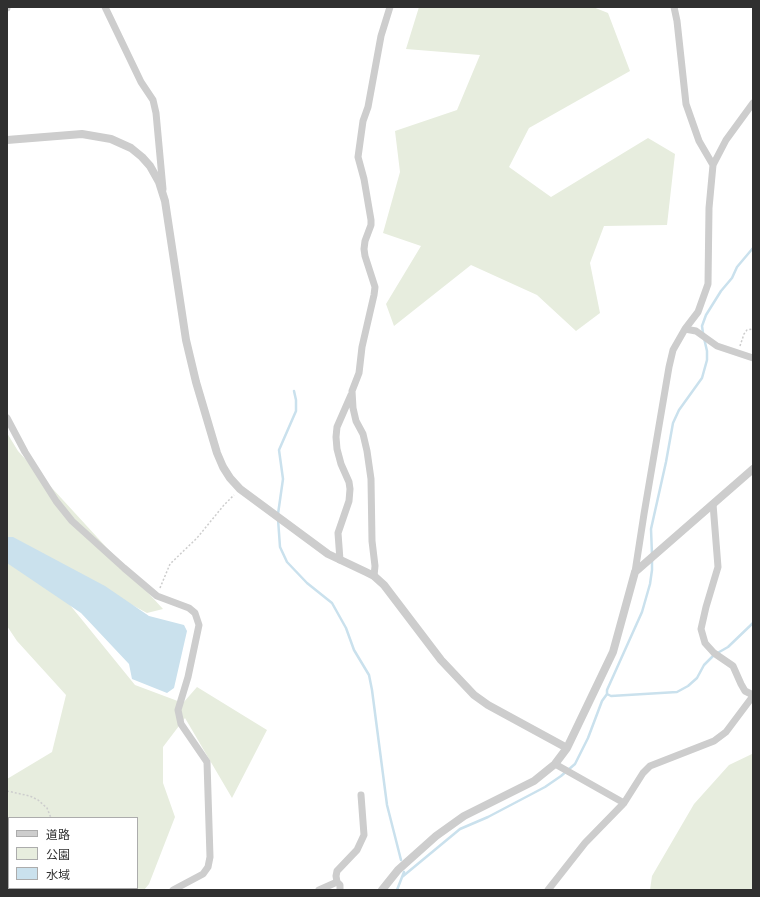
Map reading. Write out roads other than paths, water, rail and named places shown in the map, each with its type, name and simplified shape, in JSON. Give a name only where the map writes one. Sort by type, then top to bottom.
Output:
[{"type":"street","points":[[105,7],[141,82],[153,100],[156,113],[165,201],[186,340],[196,382],[217,453],[223,467],[240,489],[328,554],[374,576],[384,585],[441,660],[459,681],[474,695],[488,705],[567,748]]},
{"type":"street","points":[[340,560],[338,533],[349,500],[350,489],[349,482],[341,464],[337,449],[337,427],[359,373],[362,347],[375,287],[364,249],[365,241],[371,226],[371,220],[364,179],[359,164],[359,150],[363,121],[368,107],[381,36],[390,7]]},
{"type":"street","points":[[674,7],[677,21],[686,104],[699,141],[713,165]]},
{"type":"street","points":[[383,889],[398,870],[436,836],[464,816],[534,781],[558,765],[613,652],[635,572],[673,350],[685,329],[698,312],[708,284],[709,208],[713,165],[726,140],[753,103]]},
{"type":"street","points":[[7,140],[82,134],[117,141],[131,148],[150,166],[159,182],[165,201]]},
{"type":"street","points":[[685,329],[696,331],[717,346],[753,358]]},
{"type":"street","points":[[352,391],[353,408],[356,421],[363,434],[371,479],[372,542],[375,566],[374,576]]},
{"type":"street","points":[[7,418],[25,452],[56,501],[72,521],[157,596],[189,608],[195,613],[199,625],[188,677],[178,710],[181,724],[207,762],[210,857],[208,867],[203,874],[173,890]]},
{"type":"street","points":[[635,572],[753,469]]},
{"type":"street","points":[[548,890],[585,843],[624,803],[650,766],[714,741],[726,732],[753,696],[745,691],[733,666],[714,653],[705,643],[701,629],[718,567],[713,504]]},
{"type":"street","points":[[558,765],[624,803]]},
{"type":"street","points":[[340,890],[340,885],[337,882],[336,876],[337,871],[357,850],[364,835],[361,795]]},
{"type":"street","points":[[319,890],[337,882]]},
{"type":"water","points":[[7,537],[13,537],[105,586],[149,616],[184,625],[187,631],[174,688],[167,693],[132,679],[129,664],[81,613],[7,563]]},
{"type":"waterway","points":[[703,333],[702,326],[706,315],[721,291],[732,278],[737,267],[753,248]]},
{"type":"waterway","points":[[652,555],[651,529],[673,423],[679,410],[702,378],[707,360],[707,351],[704,338]]},
{"type":"waterway","points":[[278,514],[283,479],[279,450],[296,411],[294,391]]},
{"type":"waterway","points":[[278,519],[280,547],[287,562],[307,583],[332,603],[346,628],[354,650],[369,675],[387,805],[401,860]]},
{"type":"waterway","points":[[402,877],[460,829],[488,817],[545,787],[575,764],[588,738],[602,701],[607,694],[607,690],[642,612],[650,584],[652,560]]},
{"type":"waterway","points":[[607,694],[611,696],[677,692],[688,686],[697,678],[704,665],[714,655],[728,647],[753,623]]},
{"type":"waterway","points":[[397,890],[404,872]]}]
